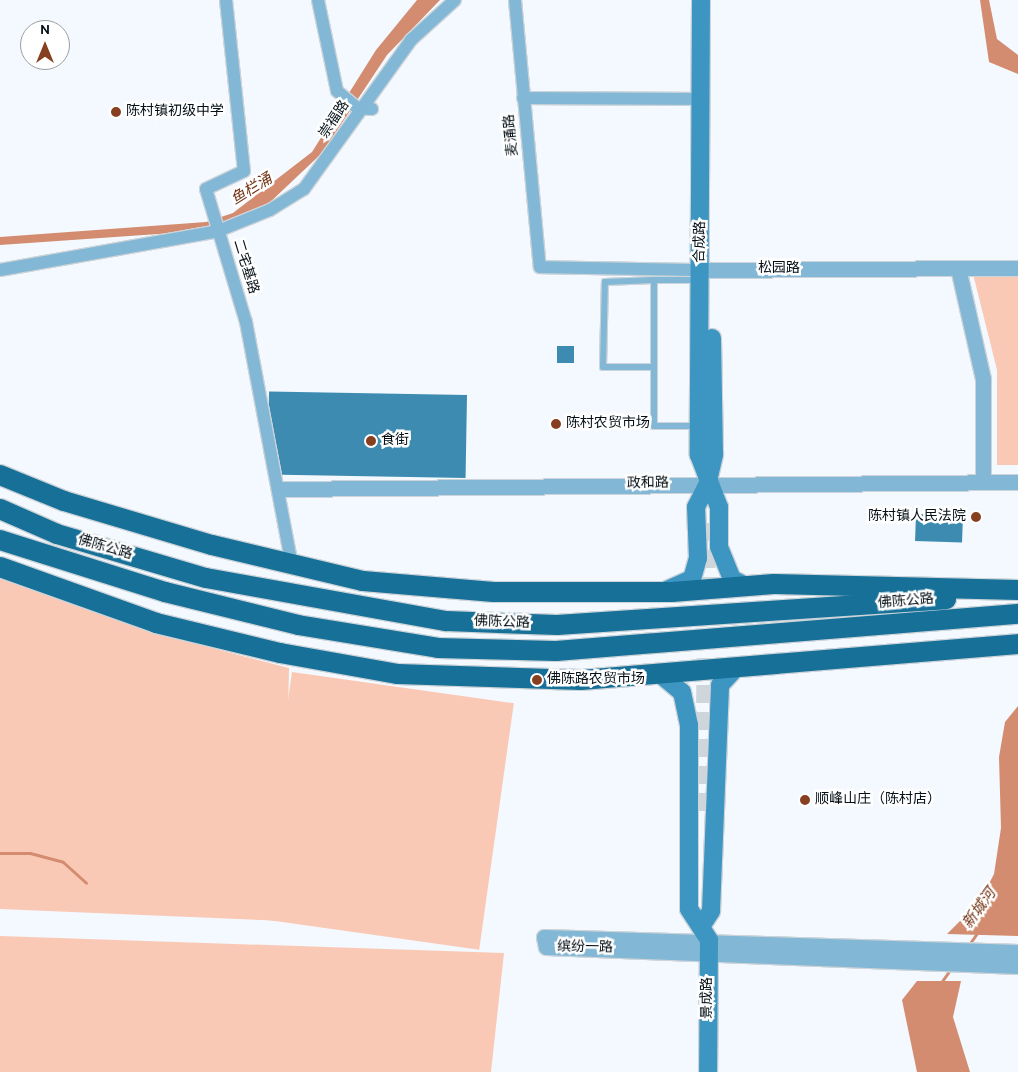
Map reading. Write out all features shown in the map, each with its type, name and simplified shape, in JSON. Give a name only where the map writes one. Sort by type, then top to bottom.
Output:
[{"type":"highway","points":[[3,476],[64,501],[292,565],[363,581],[494,592],[660,592],[746,586],[1018,592]]},
{"type":"highway","name":"佛陈公路","points":[[0,509],[57,534],[206,578],[446,620],[557,625],[1018,592]]},
{"type":"highway","name":"佛陈公路","points":[[0,540],[165,592],[298,625],[438,648],[556,651],[1018,614]]},
{"type":"highway","points":[[0,567],[156,624],[280,653],[398,674],[581,680],[1018,644]]},
{"type":"main road","name":"合成路","points":[[701,0],[704,273],[714,454],[708,483],[707,518]]},
{"type":"main road","name":"合成路","points":[[708,483],[699,455],[709,0]]},
{"type":"main road","points":[[708,483],[719,507],[719,547],[732,579],[746,586]]},
{"type":"main road","points":[[660,592],[692,579],[698,558],[696,506],[708,483]]},
{"type":"main road","points":[[702,942],[711,911],[720,685],[737,667]]},
{"type":"main road","points":[[660,673],[682,692],[688,725],[689,910],[702,942]]},
{"type":"main road","name":"景成路","points":[[698,1072],[704,811]]},
{"type":"main road","name":"景成路","points":[[702,942],[708,1072]]},
{"type":"street","name":"二宅基路","points":[[226,0],[244,171],[206,189],[246,322],[292,565]]},
{"type":"street","points":[[318,0],[337,91],[363,109]]},
{"type":"street","name":"崇福路","points":[[0,270],[218,231],[270,210],[304,189],[411,40],[456,0]]},
{"type":"street","name":"麦涌路","points":[[515,0],[540,267]]},
{"type":"street","points":[[523,98],[702,99]]},
{"type":"street","name":"松园路","points":[[540,267],[704,273],[1018,268]]},
{"type":"street","points":[[958,268],[983,380],[983,482]]},
{"type":"street","name":"政和路","points":[[279,489],[708,483],[1018,482]]},
{"type":"street","name":"缤纷一路","points":[[702,942],[546,948],[544,937],[702,942],[975,956]]},
{"type":"street","points":[[975,956],[1018,952]]},
{"type":"street","points":[[975,956],[1018,966]]},
{"type":"lane","points":[[654,367],[603,367],[604,282],[654,280],[704,273]]},
{"type":"lane","points":[[654,280],[654,426],[700,426]]},
{"type":"shaded area","points":[[973,274],[1018,274],[1018,465],[997,465],[997,370]]},
{"type":"shaded area","points":[[0,578],[166,636],[289,668],[284,921],[0,909]]},
{"type":"shaded area","points":[[292,672],[514,703],[479,950],[257,919]]},
{"type":"shaded area","points":[[0,936],[504,953],[491,1072],[0,1072]]},
{"type":"water","points":[[417,0],[440,0],[387,55],[322,153],[266,206],[250,215],[187,232],[0,245],[0,237],[206,222],[233,213],[312,152],[376,50]]},
{"type":"water","points":[[980,0],[989,0],[997,39],[1018,55],[1018,74],[989,62]]},
{"type":"water","points":[[1018,706],[1018,936],[947,934],[980,901],[994,874],[1001,828],[999,757],[1005,722]]},
{"type":"water","points":[[917,981],[961,981],[953,1017],[970,1072],[917,1072],[902,1000]]},
{"type":"building","points":[[557,346],[574,346],[574,363],[557,363]]},
{"type":"building","name":"食街","points":[[269,392],[467,395],[466,478],[268,475]]},
{"type":"building","points":[[916,514],[963,516],[962,543],[915,541]]},
{"type":"waterway","points":[[0,853],[30,853],[63,862],[86,883]]},
{"type":"waterway","name":"新城河","points":[[968,946],[977,933]]},
{"type":"waterway","name":"新城河","points":[[940,984],[952,967]]},
{"type":"tunnel","points":[[704,811],[707,518]]},
{"type":"place","name":"陈村镇初级中学","points":[[116,112]]},
{"type":"place","name":"陈村农贸市场","points":[[556,424]]},
{"type":"place","name":"食街","points":[[371,441]]},
{"type":"place","name":"陈村镇人民法院","points":[[976,517]]},
{"type":"place","name":"佛陈路农贸市场","points":[[537,680]]},
{"type":"place","name":"顺峰山庄（陈村店）","points":[[805,800]]},
{"type":"water label","name":"鱼栏涌","points":[[252,190]]}]
